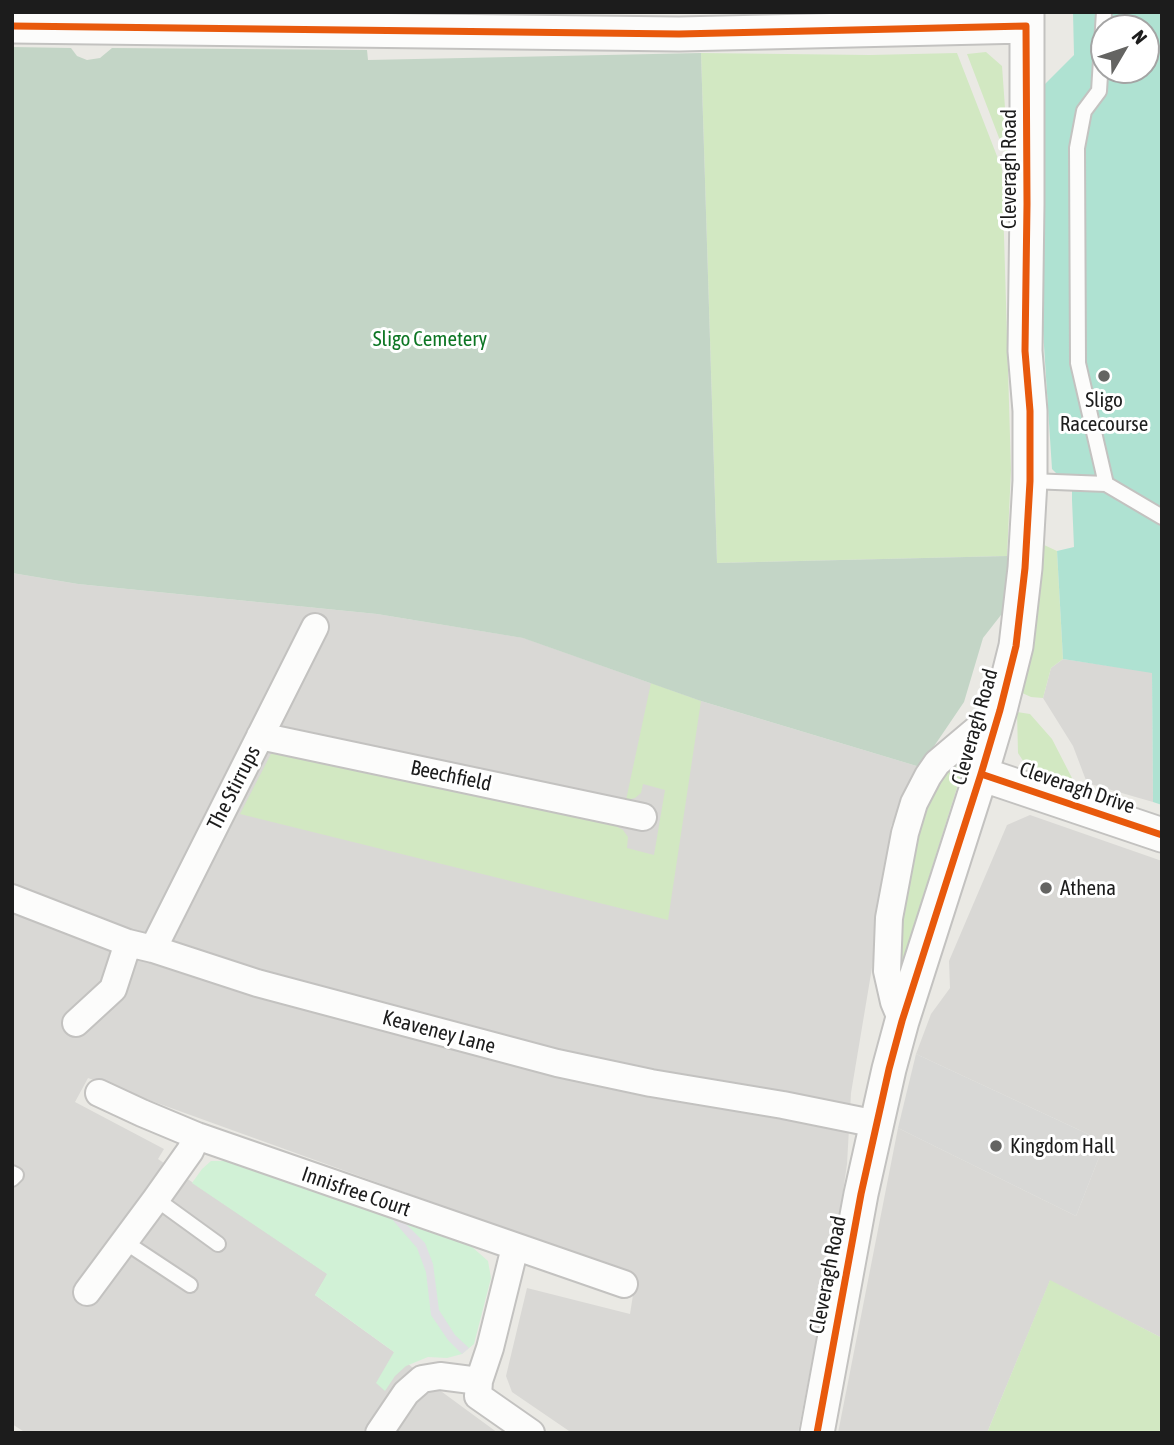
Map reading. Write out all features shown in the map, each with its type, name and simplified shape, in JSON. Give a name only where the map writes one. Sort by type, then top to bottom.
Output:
[{"type":"street","points":[[12,26],[144,20],[518,27],[1027,19]]},
{"type":"street","name":"Cleveragh Road","points":[[817,1433],[847,1269],[889,1069],[1000,710],[1017,633],[1025,568],[1030,481],[1030,411],[1025,351],[1027,19]]},
{"type":"street","name":"The Stirrups","points":[[76,1023],[113,989],[140,946],[260,736],[315,627]]},
{"type":"street","points":[[902,1021],[894,1002],[887,971],[889,918],[905,833],[914,803],[937,763],[1000,710]]},
{"type":"street","name":"Beechfield","points":[[260,736],[643,817]]},
{"type":"street","name":"Cleveragh Drive","points":[[981,774],[1162,835]]},
{"type":"street","name":"Keaveney Lane","points":[[12,898],[140,946],[257,984],[557,1063],[877,1124]]},
{"type":"street","name":"Innisfree Court","points":[[99,1093],[197,1136],[624,1284]]},
{"type":"street","points":[[87,1292],[190,1151],[197,1136]]},
{"type":"street","points":[[515,1247],[479,1381],[478,1396],[530,1433]]},
{"type":"street","points":[[379,1433],[405,1393],[422,1379],[440,1376],[479,1381]]},
{"type":"lane","points":[[1104,12],[1099,91],[1084,111],[1077,148],[1079,363],[1106,484]]},
{"type":"lane","points":[[1030,481],[1106,484],[1162,517]]},
{"type":"lane","points":[[12,1172],[16,1174],[12,1180]]},
{"type":"lane","points":[[156,1199],[218,1244]]},
{"type":"lane","points":[[125,1242],[190,1285]]},
{"type":"shaded area","points":[[12,573],[78,584],[377,614],[524,638],[701,701],[920,767],[891,826],[879,926],[851,1093],[847,1164],[838,1226],[798,1433],[572,1433],[512,1392],[506,1376],[527,1288],[630,1314],[636,1276],[88,1078],[75,1102],[164,1149],[158,1159],[328,1274],[315,1295],[498,1433],[26,1433],[12,1424]]},
{"type":"shaded area","points":[[1063,659],[1152,672],[1153,802],[1087,783],[1073,746],[1043,698],[1051,668]]},
{"type":"shaded area","points":[[1030,815],[1162,861],[1162,1338],[1050,1281],[987,1433],[838,1433],[898,1128],[1076,1216],[1105,1142],[916,1054],[931,1014],[950,988],[949,961],[1007,825]]},
{"type":"shaded area","points":[[916,1054],[1105,1142],[1076,1216],[898,1128]]},
{"type":"shaded area","points":[[391,1218],[406,1224],[425,1243],[433,1264],[439,1310],[455,1335],[469,1348],[462,1354],[448,1340],[431,1315],[426,1272],[417,1248]]},
{"type":"green space","name":"Sligo Racecourse","points":[[1073,12],[1162,12],[1162,805],[1153,802],[1152,673],[1063,659],[1057,551],[1074,547],[1072,489],[1052,469],[1040,284],[1042,87],[1074,55]]},
{"type":"green space","name":"Sligo Cemetery","points":[[12,47],[71,48],[77,56],[87,60],[100,58],[112,48],[367,50],[368,60],[701,53],[717,563],[1007,556],[1008,606],[983,638],[964,702],[920,767],[701,701],[523,638],[377,614],[78,584],[12,573]]},
{"type":"green space","points":[[986,52],[1002,66],[1009,164],[967,54]]},
{"type":"green space","points":[[701,53],[957,53],[1002,169],[1011,470],[1007,556],[717,563]]},
{"type":"green space","points":[[1042,544],[1057,551],[1063,659],[1051,668],[1043,698],[1020,692],[1033,644]]},
{"type":"green space","points":[[651,683],[701,701],[668,920],[240,814],[273,750],[614,825],[628,837],[627,848],[654,855],[665,790],[643,784],[641,793],[626,800]]},
{"type":"green space","points":[[1017,712],[1030,714],[1052,739],[1072,778],[1073,786],[1027,767],[1018,753]]},
{"type":"green space","points":[[970,746],[901,967],[900,920],[931,789]]},
{"type":"green space","points":[[211,1161],[226,1161],[471,1246],[488,1261],[491,1278],[474,1344],[462,1354],[447,1358],[428,1357],[406,1366],[385,1391],[376,1383],[394,1352],[315,1295],[327,1274],[192,1183]]},
{"type":"green space","points":[[1050,1280],[1162,1338],[1162,1433],[987,1433]]},
{"type":"cycle path","points":[[12,26],[679,34],[1026,26],[1025,351],[1030,411],[1030,481],[1025,568],[1016,646],[981,774],[889,1069],[861,1194],[817,1433]]},
{"type":"cycle path","points":[[981,774],[1162,835]]},
{"type":"place","name":"Sligo Racecourse","points":[[1104,376]]},
{"type":"place","name":"Athena","points":[[1046,888]]},
{"type":"place","name":"Kingdom Hall","points":[[996,1146]]}]
